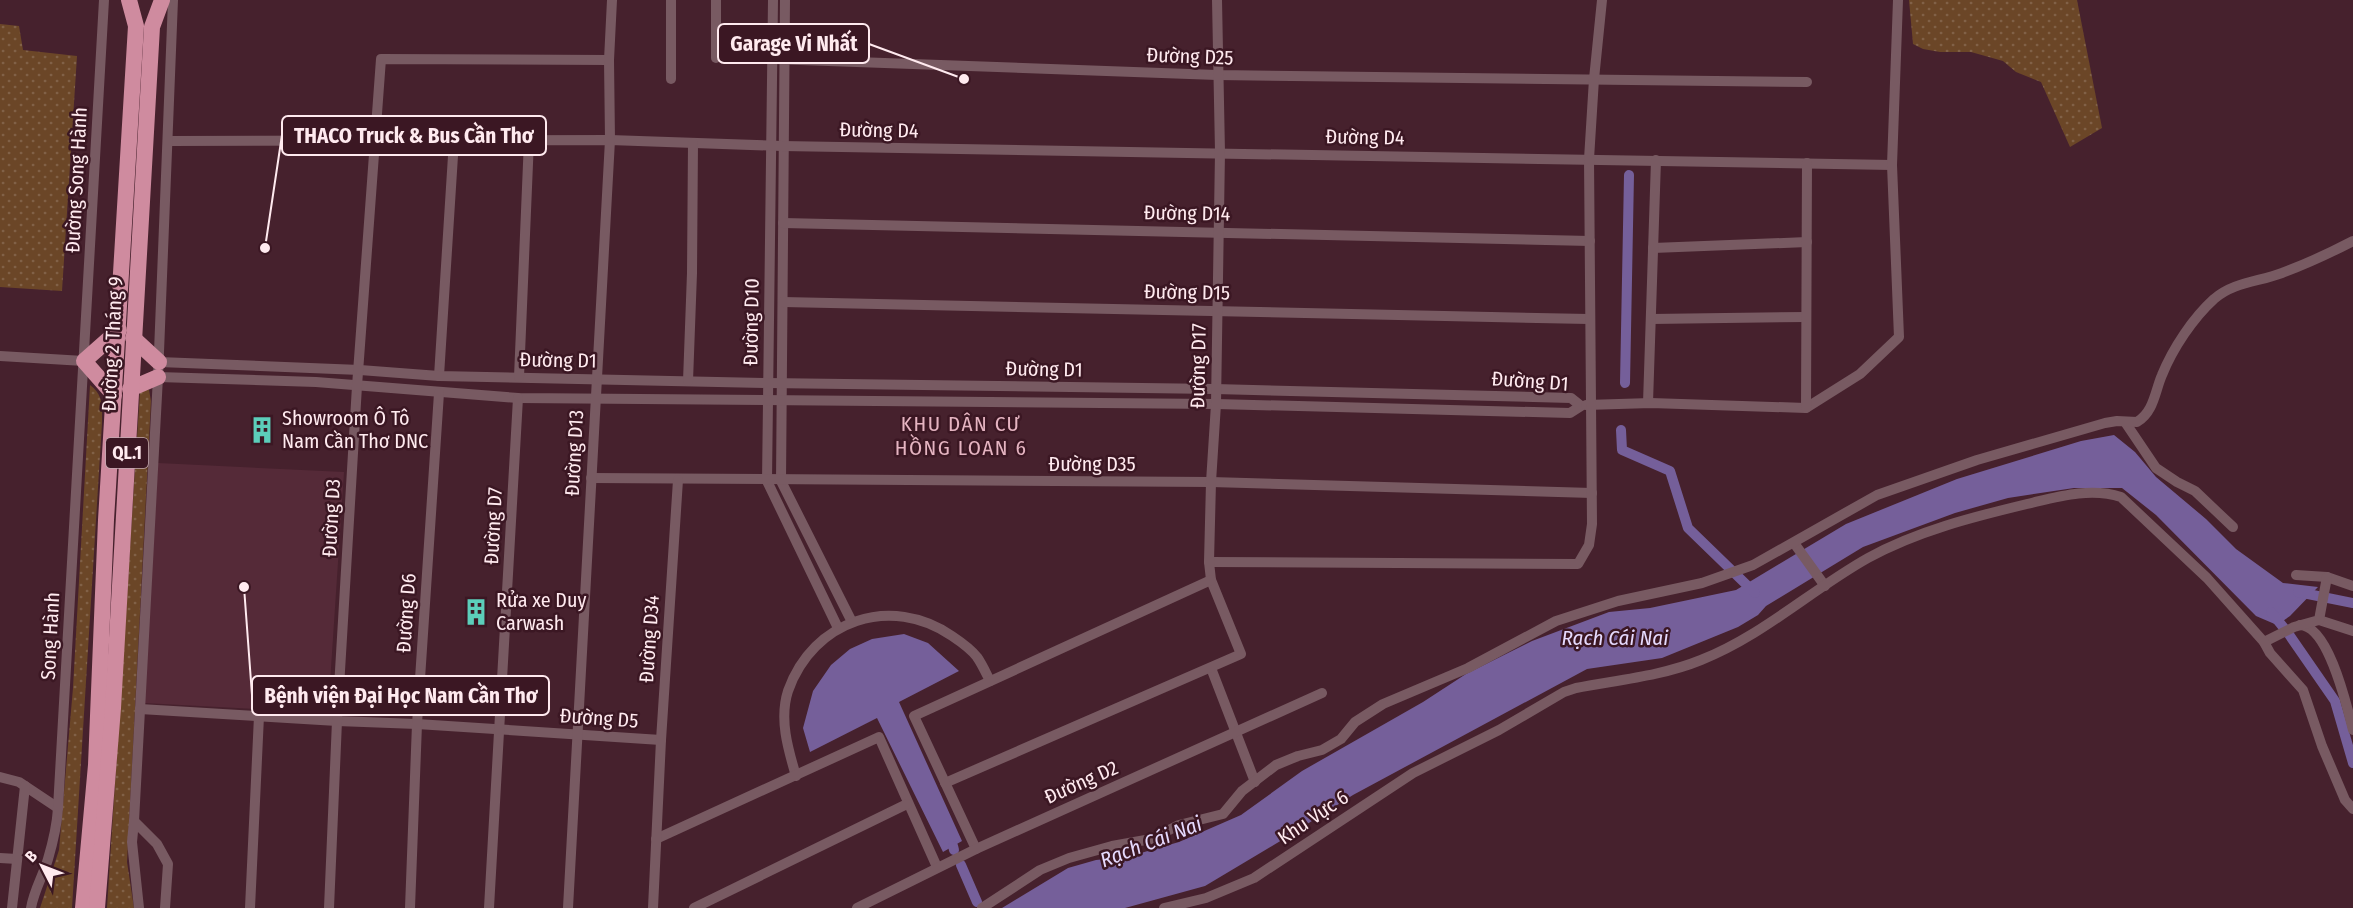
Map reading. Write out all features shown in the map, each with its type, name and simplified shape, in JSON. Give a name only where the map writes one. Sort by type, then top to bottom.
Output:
[{"type":"highway","name":"Đường 2 Tháng 9","points":[[126,334],[136,26],[129,0]]},
{"type":"highway","name":"Đường 2 Tháng 9","points":[[97,908],[113,708],[122,392],[126,334],[152,27],[162,0]]},
{"type":"highway","points":[[126,334],[159,369],[122,392],[84,361],[126,334]]},
{"type":"highway","name":"Đường 2 Tháng 9","points":[[83,908],[96,765],[106,520],[122,392]]},
{"type":"street","name":"Đường Song Hành","points":[[84,361],[104,0]]},
{"type":"street","points":[[139,908],[132,842],[159,369],[173,0]]},
{"type":"street","name":"Đường D13","points":[[568,908],[610,140],[609,60],[612,0]]},
{"type":"street","points":[[670,79],[671,0]]},
{"type":"street","points":[[716,0],[716,58]]},
{"type":"street","name":"Đường D10","points":[[773,0],[772,59],[783,223],[781,481],[852,622]]},
{"type":"street","name":"Đường D10","points":[[785,0],[768,383],[767,480],[838,628]]},
{"type":"street","name":"Đường D17","points":[[1210,668],[1241,654],[1211,580],[1209,562],[1216,404],[1220,152],[1217,0]]},
{"type":"street","points":[[1209,562],[1578,564],[1589,545],[1592,524],[1586,405],[1590,241],[1589,159],[1602,0]]},
{"type":"street","points":[[1586,405],[1648,403],[1806,408],[1860,374],[1899,337],[1892,165],[1898,0]]},
{"type":"street","name":"Đường D3","points":[[329,908],[337,721],[357,386],[360,370],[381,59],[609,60]]},
{"type":"street","name":"Đường D25","points":[[772,59],[1217,75],[1808,82]]},
{"type":"street","points":[[439,376],[454,140]]},
{"type":"street","points":[[519,377],[529,140]]},
{"type":"street","name":"Đường D4","points":[[169,141],[610,140],[777,146],[1892,165]]},
{"type":"street","points":[[688,381],[693,143]]},
{"type":"street","points":[[1648,403],[1656,160]]},
{"type":"street","points":[[1806,408],[1807,163]]},
{"type":"street","name":"Đường D14","points":[[783,223],[1590,241]]},
{"type":"street","points":[[982,908],[1040,870],[1069,858],[1112,846],[1151,839],[1179,825],[1223,814],[1242,792],[1276,765],[1322,750],[1341,740],[1355,722],[1383,704],[1468,668],[1556,621],[1618,601],[1702,583],[1753,565],[1796,546],[1877,495],[1977,460],[2105,423],[2137,422],[2148,412],[2161,376],[2172,355],[2200,313],[2215,298],[2232,287],[2281,273],[2353,241]]},
{"type":"street","points":[[1653,248],[1807,242]]},
{"type":"street","name":"Đường D15","points":[[783,303],[1589,319]]},
{"type":"street","points":[[1651,319],[1806,317]]},
{"type":"street","points":[[0,356],[84,361]]},
{"type":"street","name":"Song Hành","points":[[31,908],[57,825],[84,361]]},
{"type":"street","name":"Đường D1","points":[[159,369],[360,370],[439,376],[1215,389],[1571,398],[1586,405]]},
{"type":"street","name":"Đường D1","points":[[159,369],[518,398],[1216,404],[1570,412],[1586,405]]},
{"type":"street","name":"Đường D6","points":[[410,908],[417,724],[439,393]]},
{"type":"street","name":"Đường D7","points":[[489,908],[518,398]]},
{"type":"street","points":[[2125,422],[2156,468],[2176,482],[2195,491],[2232,527]]},
{"type":"street","name":"Đường D35","points":[[591,478],[1211,482],[1592,493]]},
{"type":"street","name":"Đường D34","points":[[653,908],[661,740],[678,480]]},
{"type":"street","name":"Khu Vực 6","points":[[1164,908],[1206,898],[1259,875],[1399,782],[1570,690],[1675,669],[1702,660],[1781,617],[1823,583],[1888,548],[1958,522],[2065,495],[2110,493],[2121,497],[2175,546],[2264,642],[2270,653],[2303,690],[2326,756],[2345,800],[2353,809]]},
{"type":"street","points":[[1796,546],[1823,583]]},
{"type":"street","points":[[2296,575],[2353,586]]},
{"type":"street","points":[[976,849],[914,716],[1211,580]]},
{"type":"street","points":[[2319,617],[2326,580]]},
{"type":"street","points":[[796,776],[788,748],[784,720],[788,691],[801,667],[817,646],[838,628],[852,622],[893,615],[919,619],[942,629],[965,645],[977,657],[990,681]]},
{"type":"street","points":[[2264,642],[2319,617],[2353,631]]},
{"type":"street","points":[[2297,626],[2310,628],[2321,642],[2346,696],[2353,730]]},
{"type":"street","points":[[945,783],[1210,668],[1255,782]]},
{"type":"street","name":"Đường D2","points":[[857,908],[937,867],[1322,693]]},
{"type":"street","name":"Đường D5","points":[[140,708],[661,740]]},
{"type":"street","points":[[250,908],[259,716]]},
{"type":"street","points":[[656,839],[879,737],[937,867]]},
{"type":"street","points":[[0,777],[13,779],[58,808]]},
{"type":"street","points":[[12,908],[25,786]]},
{"type":"street","points":[[694,908],[907,804]]},
{"type":"street","points":[[134,821],[157,844],[168,864],[165,908]]},
{"type":"street","points":[[0,858],[17,859]]},
{"type":"shaded area","points":[[1909,0],[2077,0],[2102,128],[2070,147],[2041,82],[2016,72],[2003,61],[1971,52],[1940,52],[1923,49],[1913,44]]},
{"type":"shaded area","points":[[0,24],[19,26],[23,50],[77,56],[62,291],[0,287]]},
{"type":"shaded area","points":[[90,385],[100,397],[102,423],[72,908],[40,908],[59,850],[73,688]]},
{"type":"shaded area","points":[[149,390],[151,401],[127,862],[134,908],[107,908],[140,391]]},
{"type":"shaded area","points":[[158,463],[344,472],[328,713],[144,703]]},
{"type":"water","name":"Rạch Cái Nai","points":[[2114,435],[2135,452],[2156,477],[2206,519],[2236,549],[2283,583],[2318,587],[2290,616],[2277,625],[2256,616],[2156,515],[2122,488],[2074,488],[2008,498],[1955,513],[1863,547],[1766,606],[1758,615],[1738,627],[1662,658],[1587,669],[1353,795],[1205,886],[1125,908],[1002,908],[1068,868],[1096,860],[1127,857],[1179,842],[1241,815],[1302,771],[1423,702],[1466,674],[1532,641],[1609,612],[1650,608],[1736,590],[1846,524],[1957,479],[2081,441]]},
{"type":"water","points":[[904,634],[928,643],[959,671],[899,702],[962,841],[943,852],[877,718],[810,752],[803,728],[813,691],[831,665],[850,649],[872,639]]},
{"type":"waterway","points":[[1625,383],[1629,175]]},
{"type":"waterway","points":[[1621,430],[1622,450],[1670,471],[1688,528],[1755,593]]},
{"type":"waterway","points":[[2298,592],[2353,603]]},
{"type":"waterway","points":[[2271,612],[2335,701],[2353,763]]},
{"type":"waterway","points":[[953,846],[954,850]]},
{"type":"waterway","points":[[961,865],[977,902]]},
{"type":"place","name":"Garage Vi Nhất","points":[[964,79]]},
{"type":"place","name":"THACO Truck & Bus Cần Thơ","points":[[265,248]]},
{"type":"place","name":"Showroom Ô Tô Nam Cần Thơ DNC","points":[[262,430]]},
{"type":"place","name":"Bệnh viện Đại Học Nam Cần Thơ","points":[[244,587]]},
{"type":"place","name":"Rửa xe Duy Carwash","points":[[476,612]]},
{"type":"district","name":"KHU DÂN CƯ HỒNG LOAN 6","points":[[961,436]]}]
